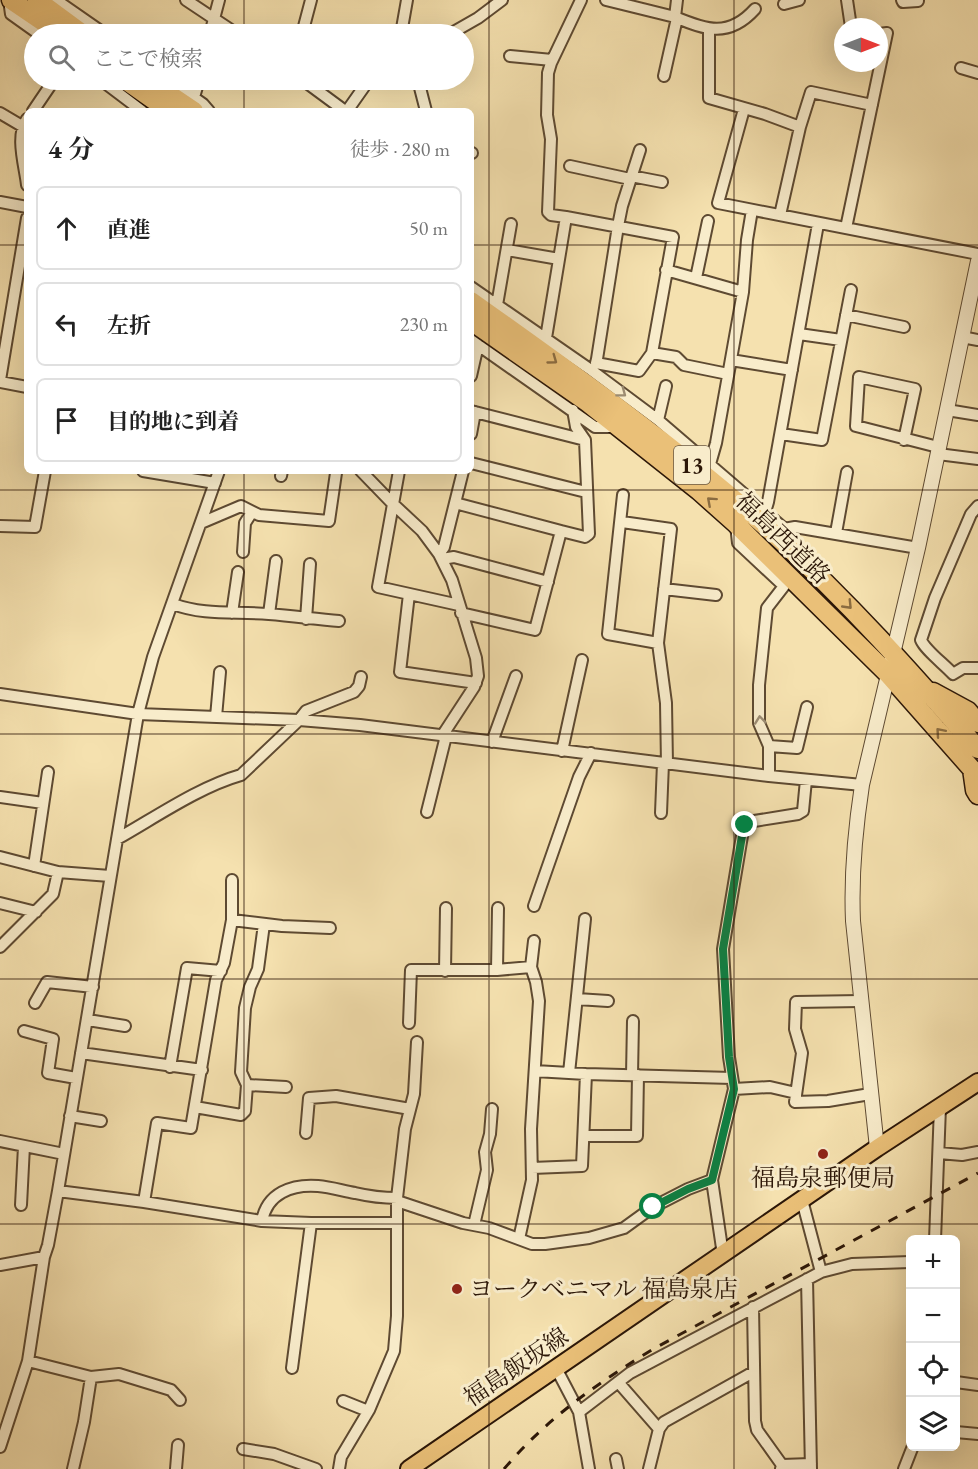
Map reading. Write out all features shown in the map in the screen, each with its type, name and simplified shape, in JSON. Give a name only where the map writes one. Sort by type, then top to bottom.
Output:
[{"type":"highway","points":[[37,0],[70,24]]},
{"type":"highway","points":[[12,1],[46,24]]},
{"type":"highway","points":[[139,90],[165,108]]},
{"type":"highway","points":[[167,90],[194,104]]},
{"type":"highway","name":"福島西道路","points":[[474,304],[653,433],[730,496],[803,561],[894,653],[978,749]]},
{"type":"highway","name":"福島西道路","points":[[474,323],[588,403],[699,491],[736,524],[888,674],[975,773]]},
{"type":"highway","points":[[926,689],[948,698],[968,711],[978,723]]},
{"type":"highway","points":[[975,773],[975,790],[978,795]]},
{"type":"main road","name":"福島飯坂線","points":[[409,1469],[877,1148],[978,1082]]},
{"type":"street","points":[[56,0],[91,24]]},
{"type":"street","points":[[186,0],[222,24]]},
{"type":"street","points":[[213,24],[219,0]]},
{"type":"street","points":[[305,24],[311,0]]},
{"type":"street","points":[[403,24],[407,0]]},
{"type":"street","points":[[468,24],[502,0]]},
{"type":"street","points":[[580,0],[552,60],[547,89],[547,115],[551,139],[548,212],[551,215],[673,237],[652,354],[639,371],[594,367]]},
{"type":"street","points":[[606,0],[709,29],[733,26],[745,20],[755,9]]},
{"type":"street","points":[[664,76],[678,0]]},
{"type":"street","points":[[784,4],[799,0]]},
{"type":"street","points":[[847,0],[850,18]]},
{"type":"street","points":[[903,0],[903,2],[918,1]]},
{"type":"street","points":[[12,1],[11,14],[25,24]]},
{"type":"street","points":[[709,29],[709,99],[765,114],[800,127]]},
{"type":"street","points":[[510,56],[552,60]]},
{"type":"street","points":[[961,68],[978,73]]},
{"type":"street","points":[[846,228],[879,72]]},
{"type":"street","points":[[35,108],[47,90]]},
{"type":"street","points":[[114,90],[138,108]]},
{"type":"street","points":[[179,90],[194,104]]},
{"type":"street","points":[[317,90],[342,108]]},
{"type":"street","points":[[348,108],[362,90]]},
{"type":"street","points":[[421,90],[425,108]]},
{"type":"street","points":[[780,215],[800,127],[811,92],[872,105]]},
{"type":"street","points":[[744,109],[718,203],[978,254]]},
{"type":"street","points":[[0,113],[24,123]]},
{"type":"street","points":[[24,131],[22,146],[24,162]]},
{"type":"street","points":[[594,367],[622,206],[640,150]]},
{"type":"street","points":[[570,166],[662,182]]},
{"type":"street","points":[[0,202],[24,206]]},
{"type":"street","points":[[710,464],[716,443],[743,292],[752,210]]},
{"type":"street","points":[[546,338],[566,217]]},
{"type":"street","points":[[696,278],[708,221]]},
{"type":"street","points":[[497,304],[511,224]]},
{"type":"street","points":[[765,512],[818,224]]},
{"type":"street","points":[[24,236],[0,381],[24,386]]},
{"type":"street","points":[[507,250],[559,260]]},
{"type":"street","points":[[877,1148],[861,1001],[852,889],[855,834],[862,786],[918,548],[962,337],[975,293],[978,261]]},
{"type":"street","points":[[666,270],[743,292]]},
{"type":"street","points":[[474,289],[546,338],[594,367],[784,529],[803,553],[803,561]]},
{"type":"street","points":[[781,434],[822,440],[850,290]]},
{"type":"street","points":[[846,315],[904,327]]},
{"type":"street","points":[[799,334],[841,340]]},
{"type":"street","points":[[962,337],[978,340]]},
{"type":"street","points":[[475,342],[595,427],[618,427]]},
{"type":"street","points":[[652,354],[676,357],[684,365],[728,374]]},
{"type":"street","points":[[731,360],[792,370]]},
{"type":"street","points":[[904,440],[915,388],[859,377],[856,426],[938,451],[978,459]]},
{"type":"street","points":[[658,420],[666,386]]},
{"type":"street","points":[[455,503],[585,537],[589,534],[585,440],[576,427],[573,410]]},
{"type":"street","points":[[947,410],[978,415]]},
{"type":"street","points":[[474,412],[585,440]]},
{"type":"street","points":[[474,464],[586,492]]},
{"type":"street","points":[[836,533],[847,472]]},
{"type":"street","points":[[0,525],[35,527],[44,474]]},
{"type":"street","points":[[161,474],[215,483]]},
{"type":"street","points":[[0,1447],[28,1361],[44,1257],[88,1020],[138,714],[153,657],[218,474]]},
{"type":"street","points":[[201,523],[242,506],[259,515],[329,521],[336,474]]},
{"type":"street","points":[[364,474],[422,531],[441,556],[452,580],[476,658],[478,676],[476,683],[444,736],[426,812]]},
{"type":"street","points":[[398,474],[378,587],[535,630],[561,531]]},
{"type":"street","points":[[441,556],[462,474]]},
{"type":"street","points":[[623,495],[622,522],[608,634],[658,643]]},
{"type":"street","points":[[978,506],[971,514],[935,598],[921,640],[924,647],[938,657],[953,674],[963,668],[978,668]]},
{"type":"street","points":[[243,552],[245,523],[252,512]]},
{"type":"street","points":[[622,522],[670,529],[658,643],[666,703],[665,763],[660,813]]},
{"type":"street","points":[[736,524],[738,543],[784,586],[767,608],[759,684],[759,723],[769,746],[769,776]]},
{"type":"street","points":[[784,529],[795,527],[918,548]]},
{"type":"street","points":[[441,556],[454,557],[548,582]]},
{"type":"street","points":[[269,614],[276,561]]},
{"type":"street","points":[[306,619],[309,564]]},
{"type":"street","points":[[232,613],[238,572]]},
{"type":"street","points":[[664,589],[716,595]]},
{"type":"street","points":[[409,594],[400,672],[476,683]]},
{"type":"street","points":[[173,604],[190,610],[269,614],[339,621]]},
{"type":"street","points":[[562,751],[582,660]]},
{"type":"street","points":[[216,717],[220,672]]},
{"type":"street","points":[[492,742],[516,676]]},
{"type":"street","points":[[117,839],[185,800],[241,775],[306,711],[354,692],[362,677]]},
{"type":"street","points":[[0,694],[138,714],[299,720],[360,725],[862,786]]},
{"type":"street","points":[[769,746],[797,748],[807,707]]},
{"type":"street","points":[[534,906],[579,777],[591,753]]},
{"type":"street","points":[[34,866],[48,772]]},
{"type":"street","points":[[723,1255],[712,1180],[733,1083],[723,949],[743,830],[748,822],[798,814],[803,811],[806,780]]},
{"type":"street","points":[[0,797],[43,803]]},
{"type":"street","points":[[0,857],[58,872],[110,876]]},
{"type":"street","points":[[0,947],[53,894],[58,872]]},
{"type":"street","points":[[144,1202],[157,1123],[191,1128],[216,980],[221,972],[232,920],[232,880]]},
{"type":"street","points":[[0,903],[36,912]]},
{"type":"street","points":[[445,970],[446,908]]},
{"type":"street","points":[[497,970],[498,908]]},
{"type":"street","points":[[569,1073],[585,919]]},
{"type":"street","points":[[232,920],[330,928]]},
{"type":"street","points":[[195,1107],[241,1115],[245,1111],[247,1085],[241,1072],[246,1008],[250,987],[258,969],[264,924]]},
{"type":"street","points":[[519,1239],[532,1180],[531,1129],[539,1001],[537,982],[531,967],[534,940]]},
{"type":"street","points":[[409,1023],[411,970],[497,970],[531,967]]},
{"type":"street","points":[[170,1067],[187,968],[221,972]]},
{"type":"street","points":[[35,1003],[47,982],[93,987]]},
{"type":"street","points":[[577,999],[608,1001]]},
{"type":"street","points":[[861,1001],[796,1002],[795,1029],[802,1053],[795,1102],[828,1101],[870,1094]]},
{"type":"street","points":[[88,1020],[125,1026]]},
{"type":"street","points":[[584,1136],[637,1136],[633,1021]]},
{"type":"street","points":[[24,1031],[53,1039],[48,1073],[76,1078]]},
{"type":"street","points":[[339,1469],[341,1457],[368,1411],[394,1351],[397,1200],[405,1129],[414,1094],[417,1042]]},
{"type":"street","points":[[81,1053],[202,1070]]},
{"type":"street","points":[[535,1071],[635,1075],[733,1083],[770,1087],[796,1093]]},
{"type":"street","points":[[532,1168],[582,1166],[586,1074]]},
{"type":"street","points":[[247,1085],[286,1087]]},
{"type":"street","points":[[306,1133],[309,1098],[336,1096],[410,1109]]},
{"type":"street","points":[[935,1235],[940,1107]]},
{"type":"street","points":[[474,1225],[487,1170],[485,1152],[490,1134],[492,1109]]},
{"type":"street","points":[[70,1116],[101,1121]]},
{"type":"street","points":[[0,1141],[64,1154]]},
{"type":"street","points":[[21,1205],[24,1146]]},
{"type":"street","points":[[939,1153],[962,1155],[978,1152]]},
{"type":"street","points":[[262,1221],[268,1202],[287,1190],[316,1185],[397,1200],[489,1228],[532,1244],[545,1244],[624,1228],[653,1207],[688,1189],[712,1180]]},
{"type":"street","points":[[58,1191],[262,1221],[398,1222]]},
{"type":"street","points":[[802,1200],[821,1272]]},
{"type":"street","points":[[292,1368],[311,1223]]},
{"type":"street","points":[[0,1264],[44,1257]]},
{"type":"street","points":[[579,1413],[630,1372],[821,1272],[852,1264],[906,1262]]},
{"type":"street","points":[[753,1307],[757,1430],[781,1467],[811,1466],[807,1279]]},
{"type":"street","points":[[28,1361],[91,1377],[119,1374],[171,1390],[180,1400]]},
{"type":"street","points":[[556,1368],[579,1413],[589,1469]]},
{"type":"street","points":[[650,1469],[659,1429],[664,1422],[748,1375],[754,1374]]},
{"type":"street","points":[[73,1469],[91,1377]]},
{"type":"street","points":[[618,1382],[659,1429]]},
{"type":"street","points":[[960,1383],[978,1385]]},
{"type":"street","points":[[343,1401],[368,1411]]},
{"type":"street","points":[[960,1432],[978,1434]]},
{"type":"street","points":[[176,1469],[178,1445]]},
{"type":"street","points":[[243,1449],[274,1454],[316,1469]]},
{"type":"street","points":[[904,1469],[911,1451]]},
{"type":"railway","points":[[504,1469],[556,1417],[634,1361],[978,1173]]},
{"type":"place","name":"福島泉郵便局","points":[[823,1154]]},
{"type":"place","name":"ヨークベニマル 福島泉店","points":[[457,1289]]},
{"type":"route","points":[[653,1207],[688,1189],[712,1180],[716,1164],[734,1089],[729,1057],[723,949],[745,825]]}]
